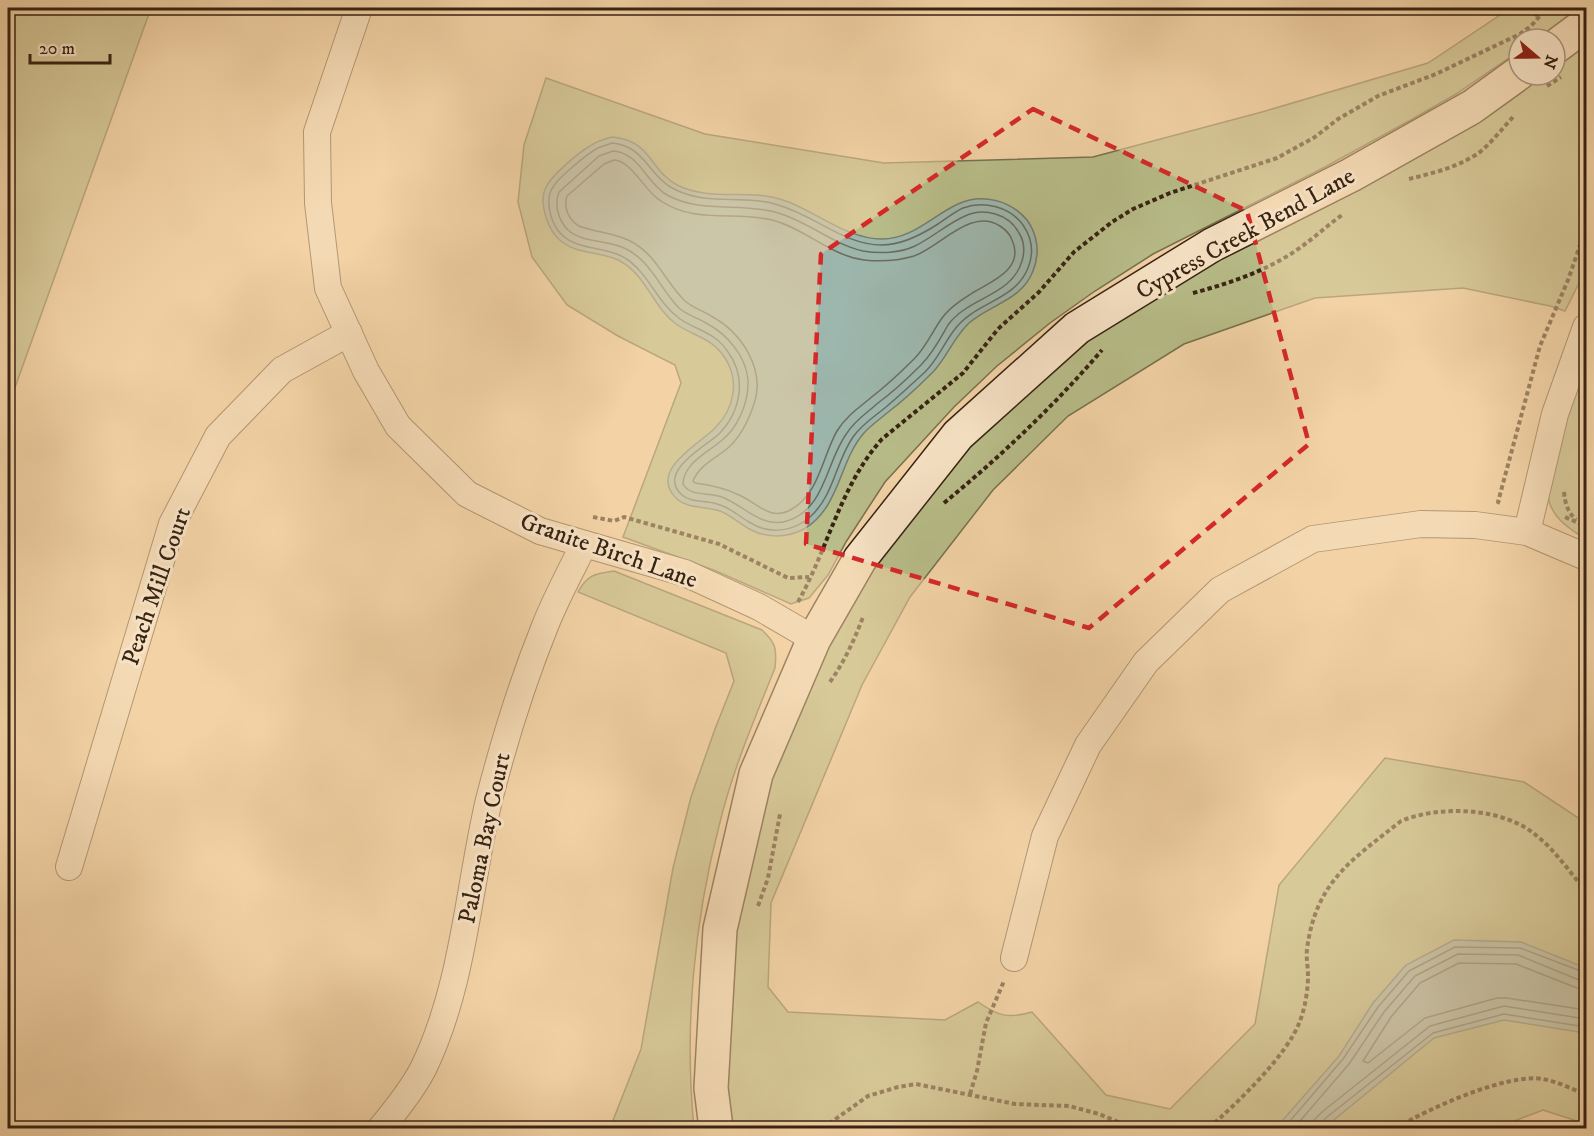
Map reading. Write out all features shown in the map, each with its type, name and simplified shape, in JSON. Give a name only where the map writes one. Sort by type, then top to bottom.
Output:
[{"type":"street","name":"Granite Birch Lane","points":[[359,8],[317,132],[318,203],[328,288],[366,371],[398,426],[467,494],[540,531],[685,573],[759,607],[814,639]]},
{"type":"street","points":[[1567,51],[1587,24]]},
{"type":"street","name":"Cypress Creek Bend Lane","points":[[716,1128],[711,1088],[720,929],[756,774],[814,639],[860,559],[958,435],[1077,328],[1212,245],[1351,175],[1472,107],[1517,87]]},
{"type":"street","points":[[1529,522],[1555,414],[1587,327]]},
{"type":"street","name":"Peach Mill Court","points":[[69,867],[172,524],[218,436],[282,370],[349,333]]},
{"type":"street","points":[[1014,958],[1045,836],[1088,745],[1146,662],[1220,590],[1313,539],[1421,524],[1475,525],[1529,522],[1587,557]]},
{"type":"street","name":"Paloma Bay Court","points":[[381,1128],[422,1071],[438,1036],[459,955],[489,801],[507,733],[545,625],[584,544]]},
{"type":"path","points":[[1528,8],[1539,17],[1547,8]]},
{"type":"path","points":[[1400,182],[1449,168],[1468,159],[1481,150],[1516,113]]},
{"type":"path","points":[[1183,296],[1234,281],[1268,267],[1300,248],[1346,212]]},
{"type":"path","points":[[1529,522],[1498,502],[1540,346],[1587,228]]},
{"type":"path","points":[[943,504],[1031,427],[1069,389],[1105,346]]},
{"type":"path","points":[[593,517],[614,521],[624,517],[699,537],[719,543],[788,578],[810,577]]},
{"type":"path","points":[[827,686],[840,668],[856,638],[865,613]]},
{"type":"path","points":[[757,910],[768,878],[781,807]]},
{"type":"path","points":[[1209,1128],[1247,1091],[1293,1036],[1301,1019],[1305,996],[1308,978],[1307,952],[1311,930],[1327,887],[1345,867],[1401,821],[1412,817],[1452,811],[1509,819],[1538,836],[1587,891]]},
{"type":"path","points":[[970,1094],[986,1023],[1014,958]]},
{"type":"path","points":[[1396,1128],[1460,1098],[1512,1080],[1544,1079],[1587,1095]]},
{"type":"path","points":[[823,1128],[868,1096],[916,1084],[1015,1104],[1069,1106],[1099,1114],[1133,1128]]},
{"type":"highlighted area","points":[[1033,109],[1247,211],[1309,444],[1089,628],[806,544],[821,254]]},
{"type":"green space","points":[[8,8],[151,8],[8,407]]},
{"type":"green space","points":[[1501,8],[1578,8],[1553,27],[1507,27],[1507,59],[1456,94],[1325,167],[1153,254],[1050,323],[997,366],[954,407],[885,482],[846,542],[828,575],[809,598],[791,604],[716,571],[623,537],[681,383],[675,365],[618,336],[567,305],[532,257],[518,202],[524,145],[546,78],[705,134],[884,163],[1093,157],[1262,112],[1428,63],[1500,15]]},
{"type":"green space","points":[[1586,46],[1586,269],[1565,311],[1463,288],[1315,298],[1184,344],[1068,416],[993,490],[910,597],[862,685],[771,903],[768,987],[788,1012],[945,1020],[978,1002],[1004,1015],[1032,1012],[1106,1095],[1170,1109],[1255,1024],[1279,885],[1385,758],[1524,782],[1586,823],[1586,1124],[1543,1110],[1496,1128],[728,1128],[723,1044],[736,923],[765,789],[804,684],[887,542],[964,450],[1025,390],[1135,302],[1493,109],[1526,87],[1567,87],[1567,59]]},
{"type":"green space","points":[[1586,353],[1586,527],[1582,537],[1554,513],[1549,501],[1549,489],[1556,451]]},
{"type":"green space","points":[[614,571],[762,630],[773,643],[776,656],[775,668],[725,802],[704,897],[691,1013],[690,1052],[694,1128],[610,1128],[641,1049],[673,868],[691,797],[734,681],[726,653],[578,592],[589,578]]},
{"type":"water","points":[[612,137],[635,144],[649,156],[668,179],[677,185],[703,193],[756,195],[783,200],[844,230],[869,238],[882,239],[903,235],[948,209],[967,201],[995,200],[1020,213],[1031,226],[1037,245],[1035,265],[1028,281],[1021,289],[969,323],[933,372],[864,433],[849,457],[832,497],[816,520],[804,529],[782,536],[753,531],[715,509],[680,502],[669,488],[668,478],[679,458],[715,428],[727,412],[733,394],[733,385],[730,367],[725,358],[708,341],[676,324],[668,317],[629,267],[613,258],[569,246],[557,237],[547,221],[543,198],[549,182],[585,149],[598,141]]},
{"type":"water","points":[[1454,940],[1521,942],[1586,968],[1586,1033],[1504,1020],[1434,1038],[1324,1128],[1276,1128],[1339,1056],[1373,1003],[1406,965]]}]
